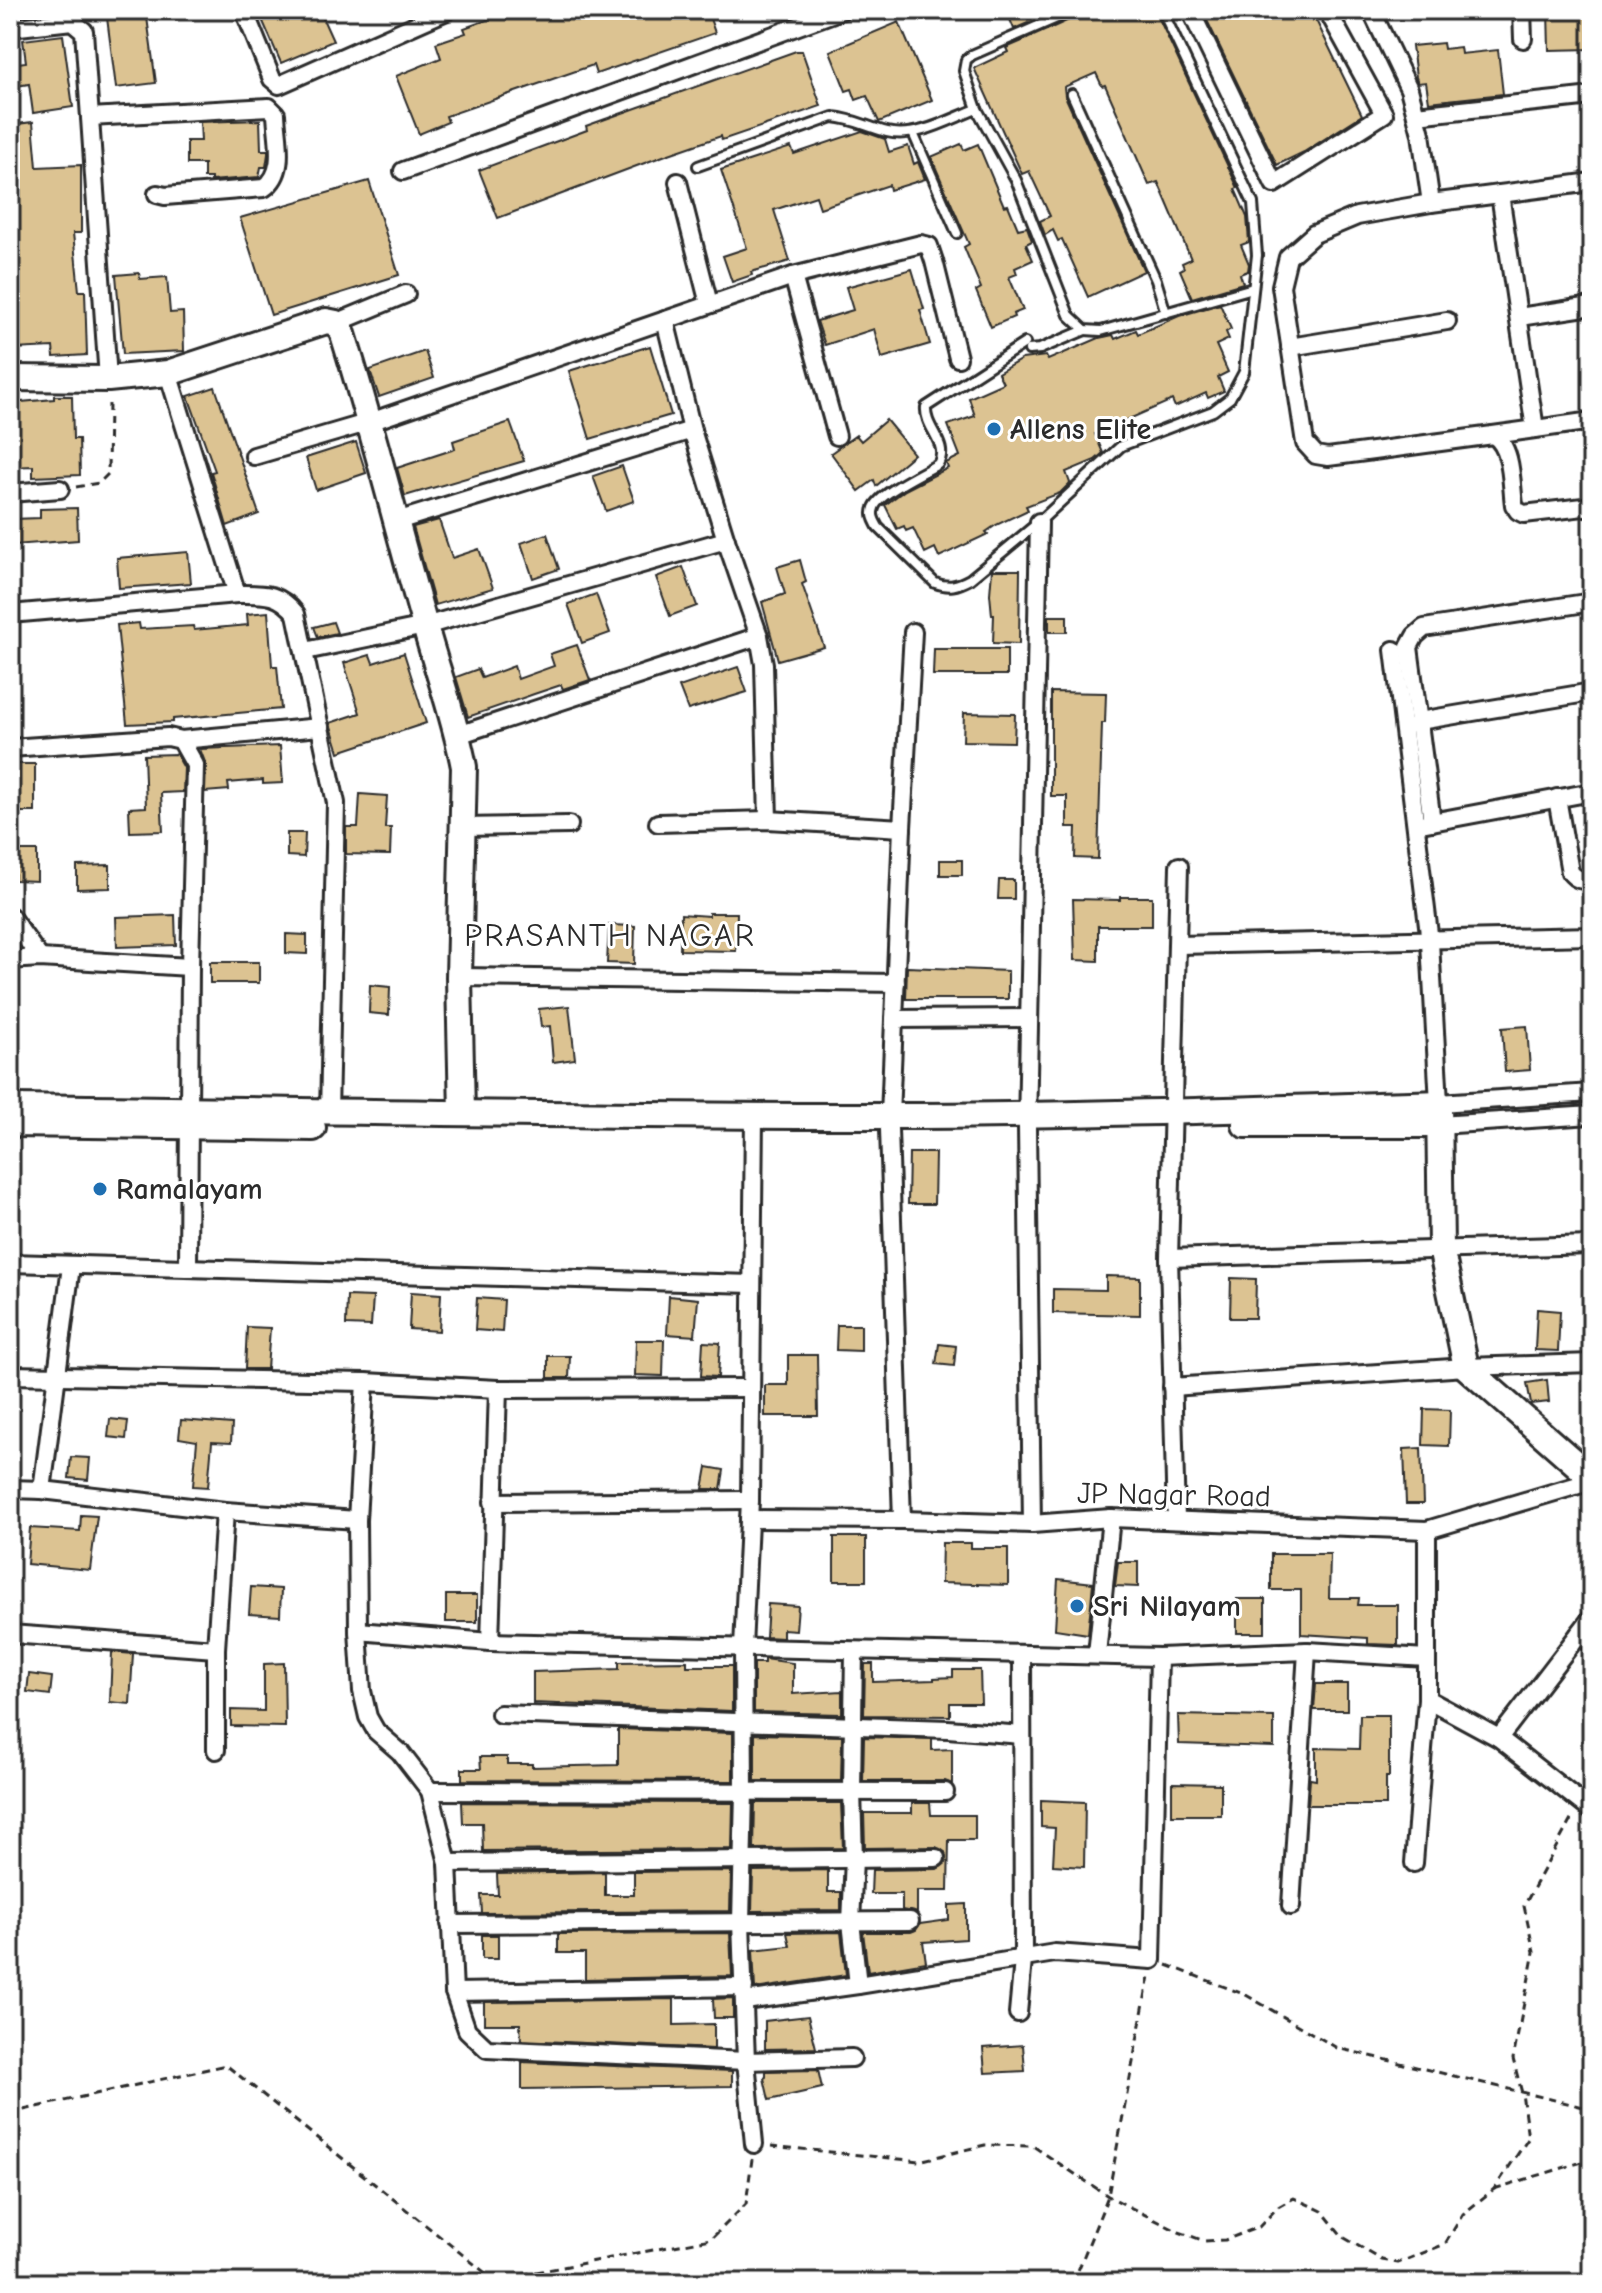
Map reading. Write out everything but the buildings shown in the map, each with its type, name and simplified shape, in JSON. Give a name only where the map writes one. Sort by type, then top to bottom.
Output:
[{"type":"street","points":[[244,10],[272,79],[279,85],[449,10]]},
{"type":"street","points":[[403,171],[842,10]]},
{"type":"street","points":[[1190,10],[1274,184],[1384,114],[1327,10]]},
{"type":"street","points":[[1371,10],[1409,89],[1431,203]]},
{"type":"street","points":[[1522,10],[1523,39]]},
{"type":"street","points":[[10,28],[72,21],[84,31],[108,379]]},
{"type":"street","points":[[1416,115],[1592,96]]},
{"type":"street","points":[[90,117],[273,109],[276,114],[279,172],[271,183],[264,188],[165,196],[157,194]]},
{"type":"street","points":[[678,182],[709,304]]},
{"type":"street","points":[[1592,182],[1357,216],[1314,234],[1288,257],[1281,286],[1305,443],[1316,455],[1328,457],[1592,421]]},
{"type":"street","points":[[1500,194],[1535,429]]},
{"type":"street","points":[[254,456],[370,422],[793,276],[925,244],[934,261],[958,358]]},
{"type":"street","points":[[793,276],[837,436]]},
{"type":"street","points":[[10,378],[108,379],[168,373],[326,321],[336,323],[406,294]]},
{"type":"street","points":[[1519,317],[1592,306]]},
{"type":"street","points":[[665,320],[692,430],[759,636],[764,664],[768,820]]},
{"type":"street","points":[[1290,347],[1447,321]]},
{"type":"street","points":[[336,323],[342,331],[370,422],[458,735],[464,767],[459,977],[462,1113]]},
{"type":"street","points":[[168,373],[237,594]]},
{"type":"street","points":[[397,521],[692,430]]},
{"type":"street","points":[[1493,435],[1501,440],[1506,450],[1514,505],[1518,511],[1524,514],[1592,506]]},
{"type":"street","points":[[10,493],[60,489]]},
{"type":"street","points":[[1032,1524],[1027,1120],[1039,522]]},
{"type":"street","points":[[305,651],[425,626],[726,540]]},
{"type":"street","points":[[10,614],[237,594],[274,594],[288,603],[296,614],[336,803],[329,1113]]},
{"type":"street","points":[[1592,602],[1424,628],[1409,647],[1419,721],[1439,1114],[1441,1248],[1466,1367],[1592,1480]]},
{"type":"street","points":[[902,1520],[890,1123],[913,632]]},
{"type":"street","points":[[458,735],[759,636]]},
{"type":"street","points":[[1394,650],[1424,823]]},
{"type":"street","points":[[1419,721],[1592,692]]},
{"type":"street","points":[[10,748],[168,737],[181,740],[320,727]]},
{"type":"street","points":[[181,740],[195,765],[188,1266]]},
{"type":"street","points":[[1424,823],[1592,792]]},
{"type":"street","points":[[1557,798],[1570,872],[1583,881],[1592,879]]},
{"type":"street","points":[[658,823],[768,820],[902,828]]},
{"type":"street","points":[[463,827],[569,825]]},
{"type":"street","points":[[1176,1520],[1169,1258],[1179,866]]},
{"type":"street","points":[[10,916],[40,958]]},
{"type":"street","points":[[1178,945],[1430,942],[1592,936]]},
{"type":"street","points":[[10,960],[40,958],[190,967]]},
{"type":"street","points":[[459,977],[896,983]]},
{"type":"street","points":[[894,1019],[1029,1018]]},
{"type":"street","points":[[1439,1114],[1592,1093]]},
{"type":"street","points":[[10,1107],[190,1118],[890,1123],[1439,1114],[1592,1115]]},
{"type":"street","points":[[10,1124],[329,1113],[462,1113],[754,1122]]},
{"type":"street","points":[[754,1122],[750,1500],[743,1648],[741,1860],[746,2061],[754,2144]]},
{"type":"street","points":[[1169,1258],[1592,1245]]},
{"type":"street","points":[[10,1263],[752,1284]]},
{"type":"street","points":[[42,1490],[71,1266]]},
{"type":"street","points":[[1172,1387],[1466,1367],[1592,1363]]},
{"type":"street","points":[[10,1375],[365,1382],[498,1389],[751,1388]]},
{"type":"street","points":[[365,1382],[357,1520],[362,1691],[368,1717],[376,1731],[400,1752],[430,1791],[448,1863],[454,1992],[467,2030],[487,2049],[746,2061],[852,2058]]},
{"type":"street","points":[[490,1642],[498,1389]]},
{"type":"street","name":"JP Nagar Road","points":[[749,1519],[1032,1524],[1111,1518],[1427,1530],[1592,1480]]},
{"type":"street","points":[[10,1489],[225,1511],[357,1520]]},
{"type":"street","points":[[493,1502],[750,1500]]},
{"type":"street","points":[[216,1750],[216,1649],[225,1511]]},
{"type":"street","points":[[1097,1654],[1111,1518]]},
{"type":"street","points":[[1414,1863],[1427,1699],[1427,1530]]},
{"type":"street","points":[[1499,1738],[1586,1639],[1592,1617]]},
{"type":"street","points":[[358,1631],[490,1642],[1159,1657],[1307,1651],[1427,1658]]},
{"type":"street","points":[[10,1634],[216,1649]]},
{"type":"street","points":[[854,1651],[851,1922],[858,1985]]},
{"type":"street","points":[[1291,1906],[1307,1651]]},
{"type":"street","points":[[1018,2013],[1023,1960],[1022,1655]]},
{"type":"street","points":[[454,1992],[744,1994],[858,1985],[1055,1953],[1152,1960],[1159,1657]]},
{"type":"street","points":[[1427,1699],[1499,1738],[1586,1806]]},
{"type":"street","points":[[500,1714],[853,1725],[1022,1735]]},
{"type":"street","points":[[430,1791],[945,1792]]},
{"type":"street","points":[[448,1863],[936,1858]]},
{"type":"street","points":[[450,1924],[910,1921]]},
{"type":"lane","points":[[1075,10],[972,55],[966,60],[964,71],[977,109],[1016,180],[1069,315],[1085,330]]},
{"type":"lane","points":[[1162,10],[1253,203],[1257,232],[1253,288],[1244,372],[1230,398],[1213,411],[1121,446],[1039,522],[958,586],[945,587],[935,583],[878,527],[872,516],[874,505],[938,464],[942,457],[941,448],[925,417],[926,407],[1027,346],[1040,349],[1085,330],[1101,331],[1253,288]]},
{"type":"lane","points":[[1072,94],[1156,280],[1166,313]]},
{"type":"lane","points":[[698,166],[833,117],[854,119],[889,132],[913,133],[977,109]]},
{"type":"lane","points":[[913,133],[957,233]]},
{"type":"path","points":[[60,489],[99,483],[108,474],[108,379]]},
{"type":"path","points":[[10,2113],[226,2065],[496,2282],[711,2239],[746,2204],[754,2144],[919,2161],[985,2145],[1033,2146],[1108,2196],[1179,2232],[1205,2241],[1225,2240],[1259,2227],[1278,2207],[1294,2198],[1322,2211],[1343,2237],[1382,2260],[1398,2263],[1445,2244],[1463,2214],[1494,2189],[1528,2139],[1522,2093],[1513,2059],[1534,1952],[1524,1906],[1586,1806]]},
{"type":"path","points":[[1073,2283],[1108,2196],[1152,1960],[1246,1995],[1337,2048],[1592,2109]]},
{"type":"path","points":[[1494,2189],[1582,2162],[1592,2164]]},
{"type":"place","name":"Allens Elite","points":[[994,429]]},
{"type":"place","name":"Ramalayam","points":[[100,1189]]},
{"type":"place","name":"Sri Nilayam","points":[[1077,1606]]},
{"type":"district","name":"PRASANTH NAGAR","points":[[610,935]]}]
